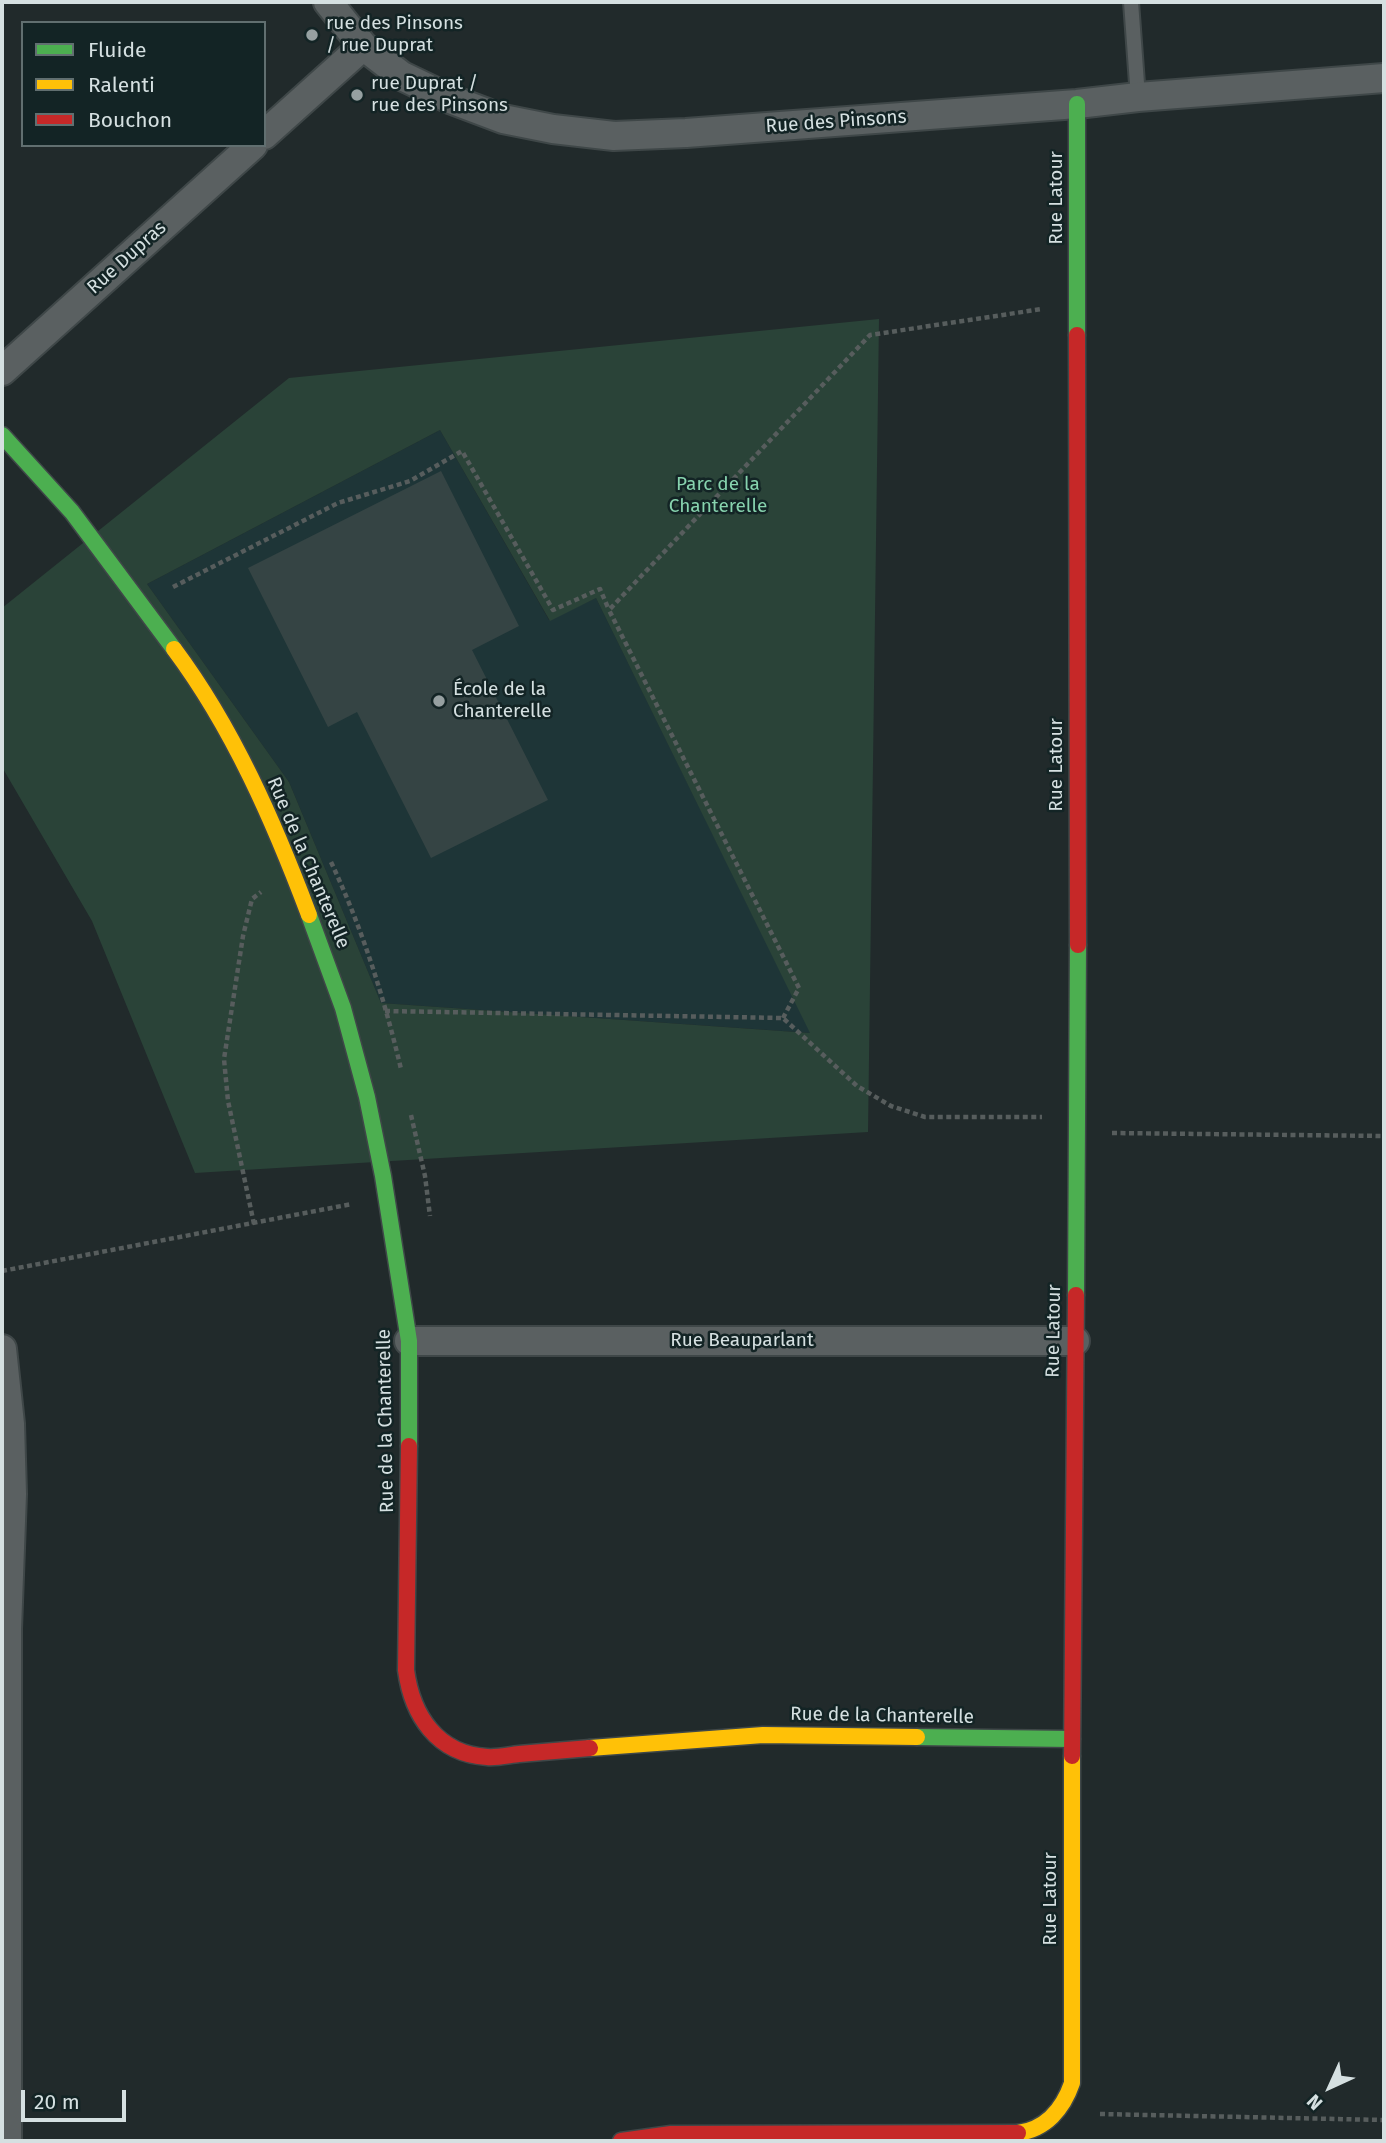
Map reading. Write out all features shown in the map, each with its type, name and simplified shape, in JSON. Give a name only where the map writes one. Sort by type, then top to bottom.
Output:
[{"type":"street","name":"Rue des Pinsons","points":[[328,2],[363,46],[402,76],[450,99],[503,118],[553,129],[614,136],[1077,104],[1384,78]]},
{"type":"street","points":[[266,133],[363,46]]},
{"type":"street","name":"Rue Latour","points":[[621,2141],[671,2134],[1021,2133],[1050,2119],[1064,2103],[1072,2083],[1079,309],[1077,104]]},
{"type":"street","name":"Rue Dupras","points":[[2,371],[251,147]]},
{"type":"street","name":"Rue de la Chanterelle","points":[[2,435],[72,512],[141,603],[186,665],[231,739],[267,811],[292,870],[342,1008],[367,1097],[409,1341],[406,1683],[414,1708],[428,1730],[449,1746],[487,1757],[763,1735],[1072,1739]]},
{"type":"street","name":"Rue Beauparlant","points":[[409,1341],[1075,1340]]},
{"type":"street","points":[[2,1349],[10,1424],[12,1494],[7,1629],[7,2141]]},
{"type":"lane","points":[[1132,2],[1138,97]]},
{"type":"path","points":[[609,610],[870,335],[1035,309],[1079,309]]},
{"type":"path","points":[[141,603],[338,503],[410,481],[462,451],[553,610],[600,589],[799,989],[783,1018]]},
{"type":"path","points":[[254,1224],[228,1101],[224,1059],[243,936],[252,899],[292,870]]},
{"type":"path","points":[[342,1008],[783,1018],[857,1086]]},
{"type":"path","points":[[2,1271],[386,1197]]},
{"type":"path","points":[[1100,2113],[1384,2120]]},
{"type":"shaded area","name":"École de la Chanterelle","points":[[440,430],[549,620],[596,598],[811,1033],[381,1003],[289,782],[147,584]]},
{"type":"green space","name":"Parc de la Chanterelle","points":[[879,319],[868,1132],[195,1173],[92,921],[2,767],[2,608],[289,378]],"holes":[[[440,430],[550,621],[596,598],[810,1033],[381,1003],[289,782],[147,584]]]},
{"type":"building","points":[[441,471],[519,626],[472,650],[548,800],[431,858],[357,712],[328,727],[248,568]]},
{"type":"traffic: fast","points":[[1077,104],[1077,335]]},
{"type":"traffic: fast","points":[[2,435],[72,512],[174,649]]},
{"type":"traffic: fast","points":[[309,915],[343,1008],[367,1097],[383,1176],[409,1341],[409,1446]]},
{"type":"traffic: fast","points":[[1076,1295],[1078,945]]},
{"type":"traffic: fast","points":[[917,1737],[1072,1739]]},
{"type":"traffic: slow","points":[[174,649],[215,711],[251,777],[309,915]]},
{"type":"traffic: slow","points":[[590,1748],[763,1735],[917,1737]]},
{"type":"traffic: slow","points":[[1018,2133],[1037,2127],[1052,2116],[1064,2101],[1072,2083],[1072,1756]]},
{"type":"traffic: jam","points":[[1077,335],[1078,945]]},
{"type":"traffic: jam","points":[[1072,1756],[1076,1295]]},
{"type":"traffic: jam","points":[[409,1446],[406,1670],[409,1687],[421,1717],[441,1740],[469,1754],[495,1757],[590,1748]]},
{"type":"traffic: jam","points":[[621,2141],[671,2134],[1018,2133]]},
{"type":"place","name":"rue des Pinsons / rue Duprat","points":[[312,35]]},
{"type":"place","name":"rue Duprat / rue des Pinsons","points":[[357,95]]},
{"type":"place","name":"École de la Chanterelle","points":[[439,701]]}]
